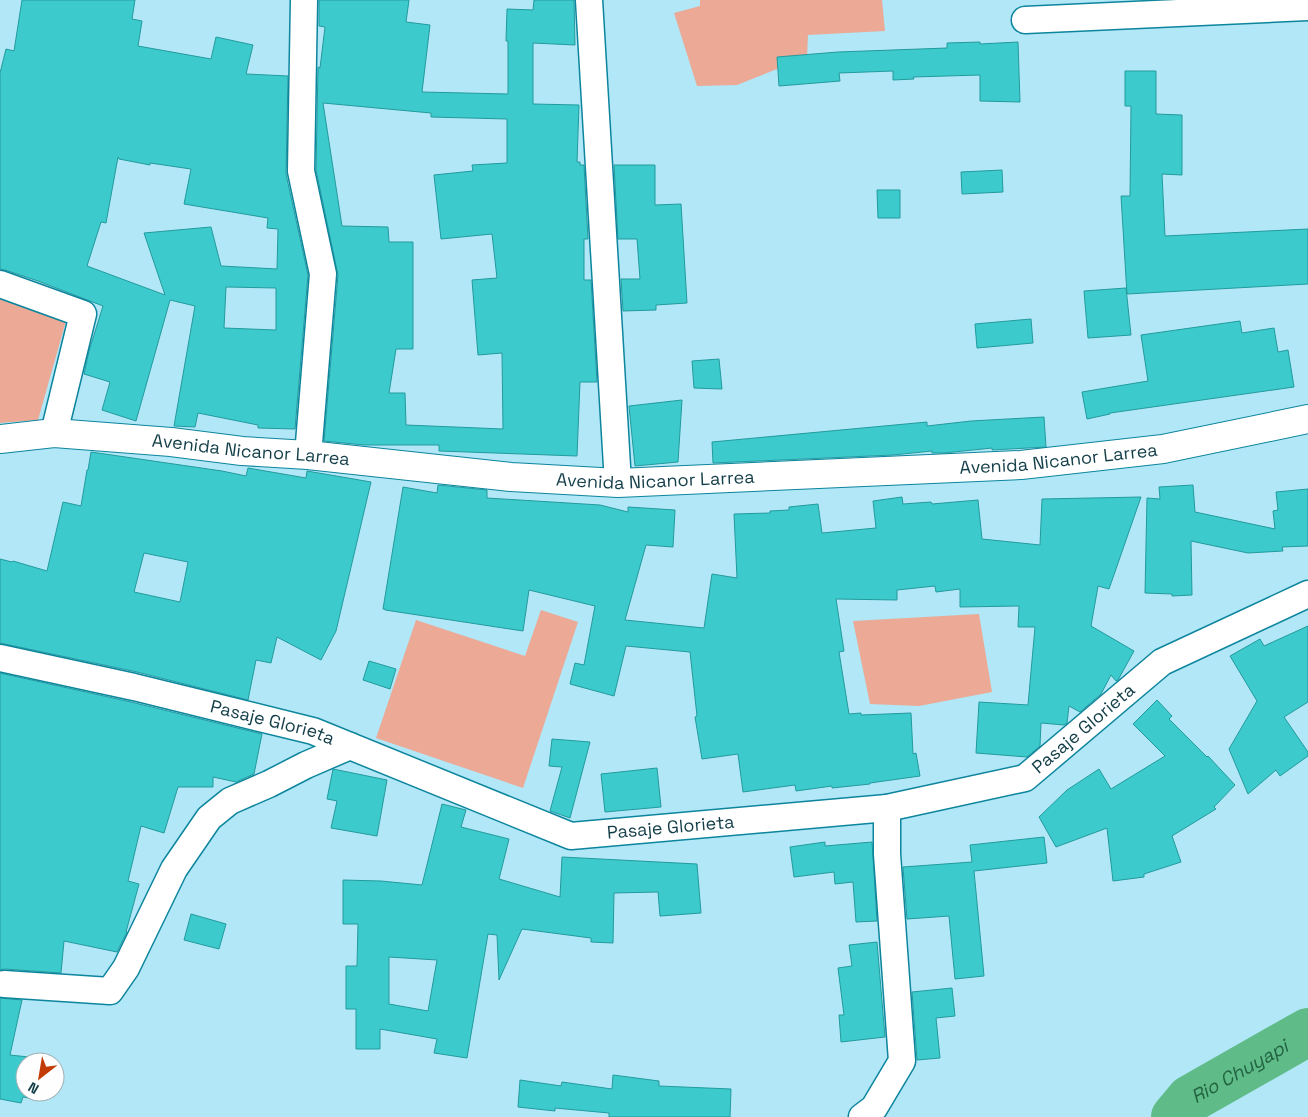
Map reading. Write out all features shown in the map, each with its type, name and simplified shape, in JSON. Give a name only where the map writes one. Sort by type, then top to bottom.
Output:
[{"type":"main road","name":"Avenida Nicanor Larrea","points":[[0,439],[54,433],[171,442],[242,451],[308,455],[511,477],[618,483],[1021,465],[1163,449],[1308,419]]},
{"type":"street","points":[[304,0],[301,171],[323,274],[308,455]]},
{"type":"street","points":[[589,0],[618,483]]},
{"type":"street","points":[[1025,20],[1308,6]]},
{"type":"street","points":[[0,284],[83,314],[54,433]]},
{"type":"street","name":"Pasaje Glorieta","points":[[0,658],[134,687],[313,731],[571,836],[888,808],[1026,778],[1162,662],[1308,594]]},
{"type":"street","points":[[4,984],[110,991],[126,968],[174,869],[209,818],[230,801],[350,746]]},
{"type":"street","points":[[862,1117],[874,1108],[902,1062],[887,854],[888,808]]},
{"type":"shaded area","points":[[700,0],[882,0],[885,31],[808,35],[807,57],[737,85],[697,86],[674,13],[700,6]]},
{"type":"shaded area","points":[[0,299],[66,321],[38,420],[0,423]]},
{"type":"shaded area","points":[[541,610],[578,622],[523,788],[376,738],[416,620],[525,656]]},
{"type":"shaded area","points":[[979,614],[992,692],[919,706],[870,704],[853,621]]},
{"type":"building","points":[[22,0],[135,0],[132,19],[142,21],[138,46],[211,59],[216,37],[253,45],[246,74],[288,76],[286,174],[308,275],[295,429],[258,428],[258,425],[198,413],[195,427],[174,426],[195,306],[170,300],[136,421],[102,410],[110,382],[84,374],[103,306],[38,281],[0,269],[0,73],[6,49],[14,51]],"holes":[[[118,157],[119,159],[150,165],[150,163],[191,169],[184,204],[268,218],[267,228],[278,229],[277,269],[221,266],[211,227],[144,233],[165,295],[87,266],[101,222],[106,223]],[[226,287],[276,288],[276,330],[224,328]]]},
{"type":"building","points":[[319,0],[409,0],[406,22],[430,25],[422,92],[508,94],[507,9],[533,10],[534,0],[574,0],[575,45],[533,43],[533,104],[579,105],[577,162],[580,162],[580,165],[584,165],[588,239],[584,239],[584,280],[591,280],[597,382],[580,382],[577,456],[439,451],[439,445],[364,445],[324,441],[338,275],[316,170],[318,67],[320,68],[325,27],[319,26]],"holes":[[[323,103],[431,113],[431,117],[507,119],[507,163],[472,165],[473,171],[434,175],[441,239],[492,234],[497,278],[472,280],[478,355],[502,353],[503,429],[406,425],[405,393],[389,393],[396,349],[413,349],[413,242],[389,242],[388,227],[342,226]]]},
{"type":"building","points":[[980,42],[980,44],[1018,42],[1020,102],[980,101],[980,75],[913,77],[914,79],[893,80],[893,71],[839,73],[840,81],[779,86],[777,57],[838,52],[947,48],[947,43]]},
{"type":"building","points":[[1125,71],[1156,71],[1156,114],[1182,115],[1182,175],[1162,174],[1165,236],[1308,229],[1308,284],[1127,294],[1121,196],[1130,196],[1131,106],[1125,106]]},
{"type":"building","points":[[614,165],[655,165],[655,205],[681,204],[687,303],[656,305],[656,310],[623,311],[621,279],[640,279],[637,239],[618,239]]},
{"type":"building","points":[[1002,170],[1003,192],[962,194],[961,172]]},
{"type":"building","points":[[877,190],[900,190],[900,218],[878,218]]},
{"type":"building","points":[[1126,288],[1131,335],[1088,338],[1084,291]]},
{"type":"building","points":[[1031,319],[1033,343],[977,348],[975,324]]},
{"type":"building","points":[[1240,321],[1242,333],[1274,328],[1278,352],[1288,350],[1294,387],[1110,413],[1087,419],[1082,392],[1148,381],[1141,335]]},
{"type":"building","points":[[719,359],[722,389],[694,388],[692,361]]},
{"type":"building","points":[[682,400],[678,462],[635,466],[629,406]]},
{"type":"building","points":[[1044,417],[1046,447],[992,450],[992,448],[944,453],[932,453],[932,451],[893,455],[713,463],[712,442],[927,422],[927,426],[971,421]]},
{"type":"building","points":[[91,452],[246,476],[248,468],[306,478],[307,471],[371,482],[336,631],[321,660],[277,637],[271,663],[256,660],[248,700],[137,672],[0,643],[0,559],[47,571],[63,502],[81,506]],"holes":[[[144,553],[188,562],[180,602],[134,592]]]},
{"type":"building","points":[[438,485],[487,490],[487,498],[600,505],[628,512],[628,507],[675,510],[673,547],[646,545],[625,620],[704,628],[712,574],[737,578],[734,514],[770,513],[770,511],[789,510],[789,507],[818,504],[822,533],[876,528],[873,501],[902,497],[903,504],[931,502],[932,504],[978,500],[982,539],[1040,545],[1042,499],[1141,497],[1109,589],[1098,586],[1091,626],[1134,651],[1118,680],[1116,681],[1111,675],[1101,694],[1080,712],[1069,706],[1067,723],[1064,725],[1041,723],[1040,746],[1027,757],[976,753],[979,702],[1028,705],[1035,627],[1018,627],[1019,606],[960,607],[960,589],[936,592],[935,586],[897,590],[897,600],[836,599],[844,651],[839,652],[849,714],[911,713],[913,754],[916,753],[920,776],[832,788],[832,786],[796,791],[795,785],[743,792],[738,754],[702,759],[695,717],[697,716],[690,652],[626,646],[614,696],[570,684],[575,663],[584,665],[595,606],[529,590],[523,631],[383,609],[403,487],[437,493]]},
{"type":"building","points":[[1193,485],[1195,512],[1275,529],[1273,511],[1278,510],[1276,492],[1308,489],[1308,546],[1282,547],[1283,551],[1248,553],[1191,541],[1192,595],[1172,596],[1172,594],[1145,593],[1147,498],[1160,499],[1159,487]]},
{"type":"building","points":[[1308,626],[1308,702],[1284,717],[1308,752],[1308,756],[1280,776],[1276,770],[1248,794],[1229,749],[1257,701],[1230,656],[1260,639],[1264,646]]},
{"type":"building","points":[[369,661],[396,669],[390,689],[363,680]]},
{"type":"building","points":[[0,673],[262,734],[254,774],[236,782],[213,777],[213,787],[178,787],[164,833],[141,826],[128,881],[139,884],[127,932],[117,952],[64,941],[61,973],[0,970]]},
{"type":"building","points":[[1157,700],[1172,716],[1169,719],[1235,785],[1214,807],[1216,809],[1172,836],[1181,862],[1144,874],[1144,877],[1113,881],[1107,828],[1056,847],[1039,817],[1067,790],[1099,769],[1111,789],[1165,756],[1133,724]]},
{"type":"building","points":[[552,739],[590,742],[570,818],[550,811],[562,767],[549,766]]},
{"type":"building","points":[[657,768],[661,807],[605,812],[601,774]]},
{"type":"building","points":[[333,769],[387,780],[377,836],[331,828],[337,801],[327,799]]},
{"type":"building","points":[[442,804],[466,810],[461,827],[509,839],[499,879],[560,897],[562,857],[697,864],[701,913],[660,916],[658,892],[614,893],[613,943],[591,942],[591,938],[522,929],[499,980],[497,935],[488,934],[467,1058],[434,1053],[437,1039],[380,1029],[380,1049],[356,1049],[356,1009],[346,1009],[346,966],[357,966],[358,924],[343,924],[343,880],[422,885]],"holes":[[[389,957],[437,960],[428,1011],[389,1004]]]},
{"type":"building","points":[[1044,837],[1047,863],[974,871],[984,976],[955,979],[949,916],[907,919],[903,867],[972,862],[970,845]]},
{"type":"building","points":[[825,842],[825,846],[872,842],[877,921],[856,922],[853,882],[835,884],[834,872],[794,877],[790,847]]},
{"type":"building","points":[[191,914],[226,924],[219,949],[184,940]]},
{"type":"building","points":[[877,942],[885,1037],[841,1042],[839,1015],[844,1015],[838,968],[852,966],[849,945]]},
{"type":"building","points":[[952,988],[955,1016],[936,1018],[940,1058],[917,1060],[912,992]]},
{"type":"building","points":[[0,998],[22,1000],[10,1055],[15,1056],[15,1102],[0,1099]]},
{"type":"building","points":[[613,1075],[659,1081],[659,1086],[731,1089],[730,1117],[609,1117],[609,1113],[555,1108],[555,1111],[518,1107],[520,1080],[561,1086],[562,1082],[612,1089]]},
{"type":"waterway","name":"Rio Chuyapi","points":[[1175,1117],[1190,1099],[1308,1032]]}]
